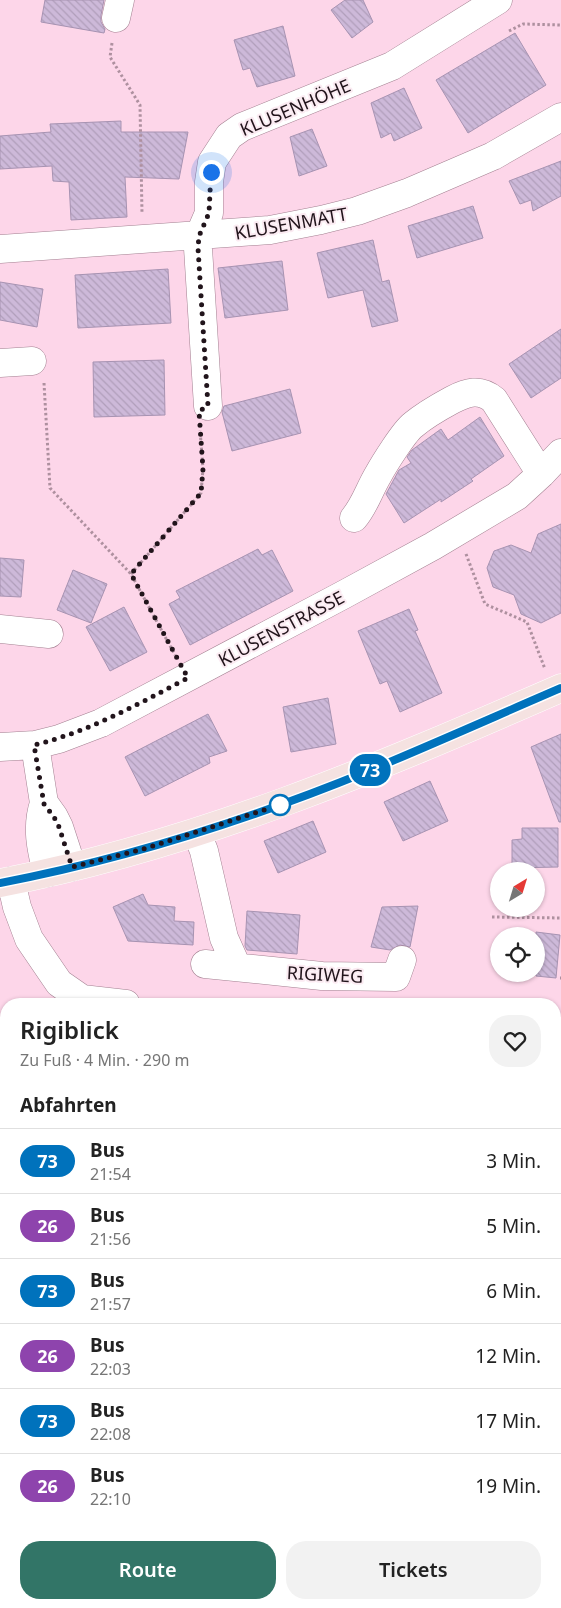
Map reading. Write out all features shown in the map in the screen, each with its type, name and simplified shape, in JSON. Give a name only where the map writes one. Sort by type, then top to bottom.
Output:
[{"type":"main road","points":[[5,882],[140,850],[197,833],[280,804],[365,772],[554,682]]},
{"type":"street","name":"KLUSENHÖHE","points":[[208,406],[198,248],[199,236],[209,213],[212,162],[229,136],[242,127],[392,66],[498,0]]},
{"type":"street","name":"KLUSENMATT","points":[[0,249],[270,230],[357,211],[407,194],[493,156],[561,118]]},
{"type":"street","points":[[0,363],[32,361]]},
{"type":"street","points":[[354,518],[362,509],[379,472],[412,426],[424,416],[462,395],[479,391],[487,394],[494,400],[541,474]]},
{"type":"street","name":"KLUSENSTRASSE","points":[[0,747],[34,745],[59,739],[101,723],[188,678],[433,546],[517,496],[561,453]]},
{"type":"street","points":[[0,629],[49,634]]},
{"type":"street","points":[[34,745],[44,804],[40,817],[39,831],[43,858],[59,870]]},
{"type":"street","points":[[197,833],[204,851],[224,938],[237,967]]},
{"type":"street","points":[[5,882],[30,939],[58,983],[80,998]]},
{"type":"street","name":"RIGIWEG","points":[[205,964],[322,976],[396,977],[402,960]]},
{"type":"path","points":[[118,9],[110,57],[140,105],[143,239]]},
{"type":"path","points":[[509,32],[523,24],[561,25]]},
{"type":"path","points":[[32,361],[42,360],[50,488],[131,574],[188,678]]},
{"type":"path","points":[[131,574],[201,493],[203,469],[199,411],[208,406]]},
{"type":"path","points":[[466,553],[485,604],[527,622],[554,682]]},
{"type":"path","points":[[545,918],[561,918]]},
{"type":"building","points":[[45,0],[104,0],[101,22],[105,29],[104,33],[41,22]]},
{"type":"building","points":[[345,0],[363,0],[373,22],[352,38],[331,10]]},
{"type":"building","points":[[283,26],[295,76],[257,87],[250,68],[243,70],[234,40]]},
{"type":"building","points":[[515,33],[546,85],[468,133],[436,80]]},
{"type":"building","points":[[404,88],[422,128],[394,141],[391,133],[381,138],[371,103]]},
{"type":"building","points":[[121,121],[121,132],[188,132],[179,179],[125,177],[127,217],[71,220],[69,182],[53,181],[52,166],[0,169],[0,136],[51,132],[50,124]]},
{"type":"building","points":[[312,129],[327,166],[299,176],[290,137]]},
{"type":"building","points":[[561,161],[561,196],[533,211],[531,200],[520,204],[509,181]]},
{"type":"building","points":[[473,206],[483,238],[417,258],[408,226]]},
{"type":"building","points":[[373,240],[382,282],[389,280],[398,321],[372,327],[363,290],[328,298],[317,253]]},
{"type":"building","points":[[282,261],[288,310],[225,318],[218,268]]},
{"type":"building","points":[[168,269],[171,323],[78,328],[75,275]]},
{"type":"building","points":[[0,282],[43,289],[37,327],[0,320]]},
{"type":"building","points":[[561,329],[561,378],[531,398],[509,364]]},
{"type":"building","points":[[164,360],[165,415],[94,417],[93,362]]},
{"type":"building","points":[[290,389],[301,433],[232,451],[222,412],[224,406]]},
{"type":"building","points":[[480,417],[504,456],[471,479],[473,481],[404,523],[386,494],[399,470],[411,463],[407,457],[412,450],[441,429],[448,440]]},
{"type":"building","points":[[561,524],[561,613],[541,623],[521,614],[514,595],[493,587],[487,568],[494,551],[511,545],[531,553],[538,534]]},
{"type":"building","points":[[258,549],[262,555],[272,550],[293,591],[190,645],[169,604],[180,598],[176,591]]},
{"type":"building","points":[[0,558],[24,560],[21,597],[0,596]]},
{"type":"building","points":[[73,570],[107,584],[91,623],[57,610]]},
{"type":"building","points":[[124,607],[147,652],[110,671],[86,627]]},
{"type":"building","points":[[409,609],[418,630],[415,631],[442,693],[400,712],[387,681],[380,684],[358,631]]},
{"type":"building","points":[[328,698],[336,744],[291,752],[283,707]]},
{"type":"building","points":[[208,714],[227,751],[209,757],[210,763],[145,796],[125,757]]},
{"type":"building","points":[[561,734],[561,822],[559,822],[531,747]]},
{"type":"building","points":[[430,781],[448,821],[403,841],[384,802]]},
{"type":"building","points":[[313,821],[326,852],[278,873],[264,841]]},
{"type":"building","points":[[522,828],[558,828],[558,867],[545,867],[545,862],[512,862],[512,840],[522,839]]},
{"type":"building","points":[[143,894],[148,905],[175,907],[174,921],[194,922],[193,945],[128,941],[113,907]]},
{"type":"building","points":[[418,906],[410,947],[400,945],[390,950],[371,947],[382,907]]},
{"type":"building","points":[[247,911],[300,915],[297,954],[247,950],[245,946]]},
{"type":"building","points":[[545,933],[560,935],[556,978],[545,977]]},
{"type":"bus line","name":"73","points":[[0,883],[140,850],[197,833],[365,772],[561,688]]},
{"type":"route","points":[[211,172],[209,213],[199,236],[198,248],[208,406],[199,411],[203,469],[201,493],[131,574],[188,678],[101,723],[59,739],[34,745],[44,804],[59,827],[72,867],[140,850],[280,805]]}]
